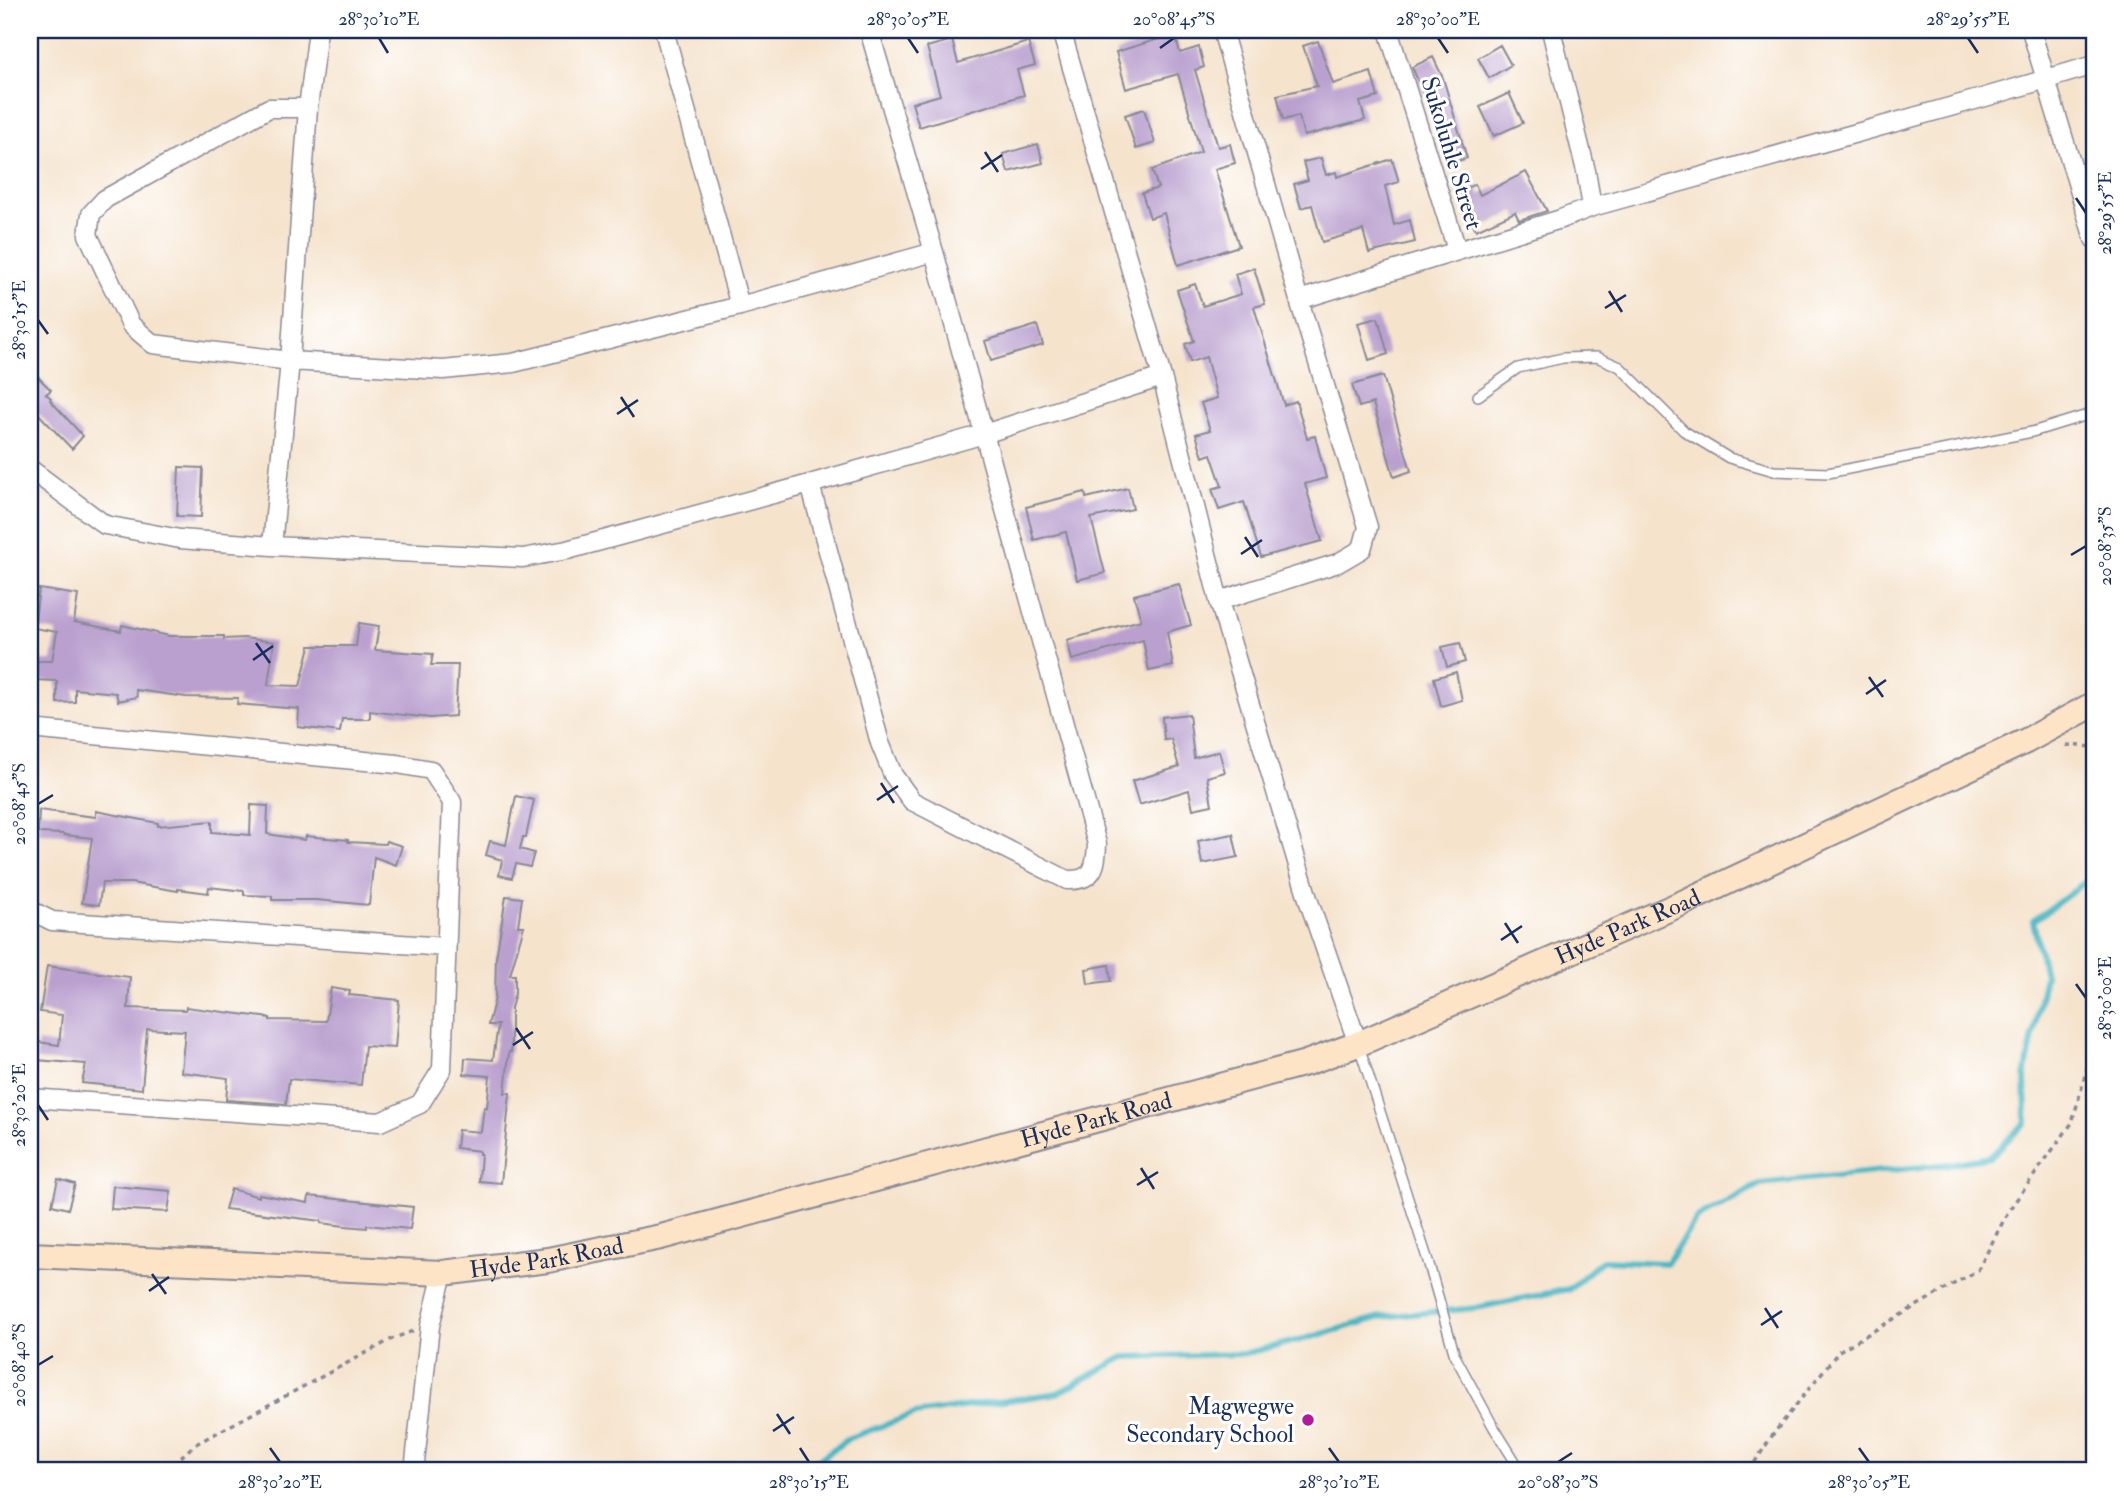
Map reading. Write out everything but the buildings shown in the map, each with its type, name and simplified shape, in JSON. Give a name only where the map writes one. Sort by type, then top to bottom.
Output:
[{"type":"street","points":[[272,546],[290,361],[308,108],[315,35],[318,30]]},
{"type":"street","points":[[664,30],[740,306]]},
{"type":"street","points":[[810,484],[880,743],[894,775],[912,801],[1066,880],[1089,876],[1096,864],[1097,844],[934,252],[869,30]]},
{"type":"street","points":[[1061,30],[1162,377],[1219,601],[1308,902],[1358,1044]]},
{"type":"street","points":[[1219,601],[1338,563],[1363,549],[1368,527],[1299,300],[1222,30]]},
{"type":"street","name":"Sukoluhle Street","points":[[1388,30],[1457,250]]},
{"type":"street","points":[[2031,30],[2094,235]]},
{"type":"street","points":[[1553,31],[1592,207]]},
{"type":"street","points":[[1299,300],[1592,207],[2094,65]]},
{"type":"street","points":[[308,108],[268,108],[105,199],[91,214],[88,235],[131,325],[153,344],[290,361],[443,370],[513,363],[740,306],[934,252]]},
{"type":"street","points":[[30,469],[105,525],[180,539],[523,558],[567,550],[810,484],[1162,377]]},
{"type":"street","name":"Hyde Park Road","points":[[30,1255],[443,1273],[548,1260],[661,1237],[1306,1063],[1358,1044],[1687,901],[2026,741],[2094,704]]},
{"type":"street","points":[[30,729],[397,764],[431,770],[452,802],[442,1069],[420,1104],[380,1122],[30,1098]]},
{"type":"street","points":[[30,910],[52,921],[446,947]]},
{"type":"street","points":[[414,1471],[430,1326],[443,1273]]},
{"type":"lane","points":[[1478,396],[1518,368],[1563,358],[1597,357],[1620,367],[1684,431],[1729,458],[1774,471],[1842,470],[2032,432],[2094,413]]},
{"type":"lane","points":[[1358,1044],[1429,1261],[1455,1356],[1521,1471]]},
{"type":"path","points":[[1748,1471],[1774,1433],[1839,1351],[1978,1270],[2009,1210],[2071,1123],[2094,1043]]},
{"type":"path","points":[[166,1471],[194,1445],[394,1338],[430,1326]]},
{"type":"waterway","points":[[803,1471],[849,1438],[915,1414],[1058,1393],[1124,1357],[1243,1354],[1381,1317],[1476,1308],[1569,1289],[1603,1260],[1667,1263],[1697,1218],[1760,1184],[1949,1164],[1990,1157],[2026,1122],[2025,1076],[2045,975],[2033,921],[2094,878]]},
{"type":"place","name":"Magwegwe Secondary School","points":[[1308,1420]]}]
